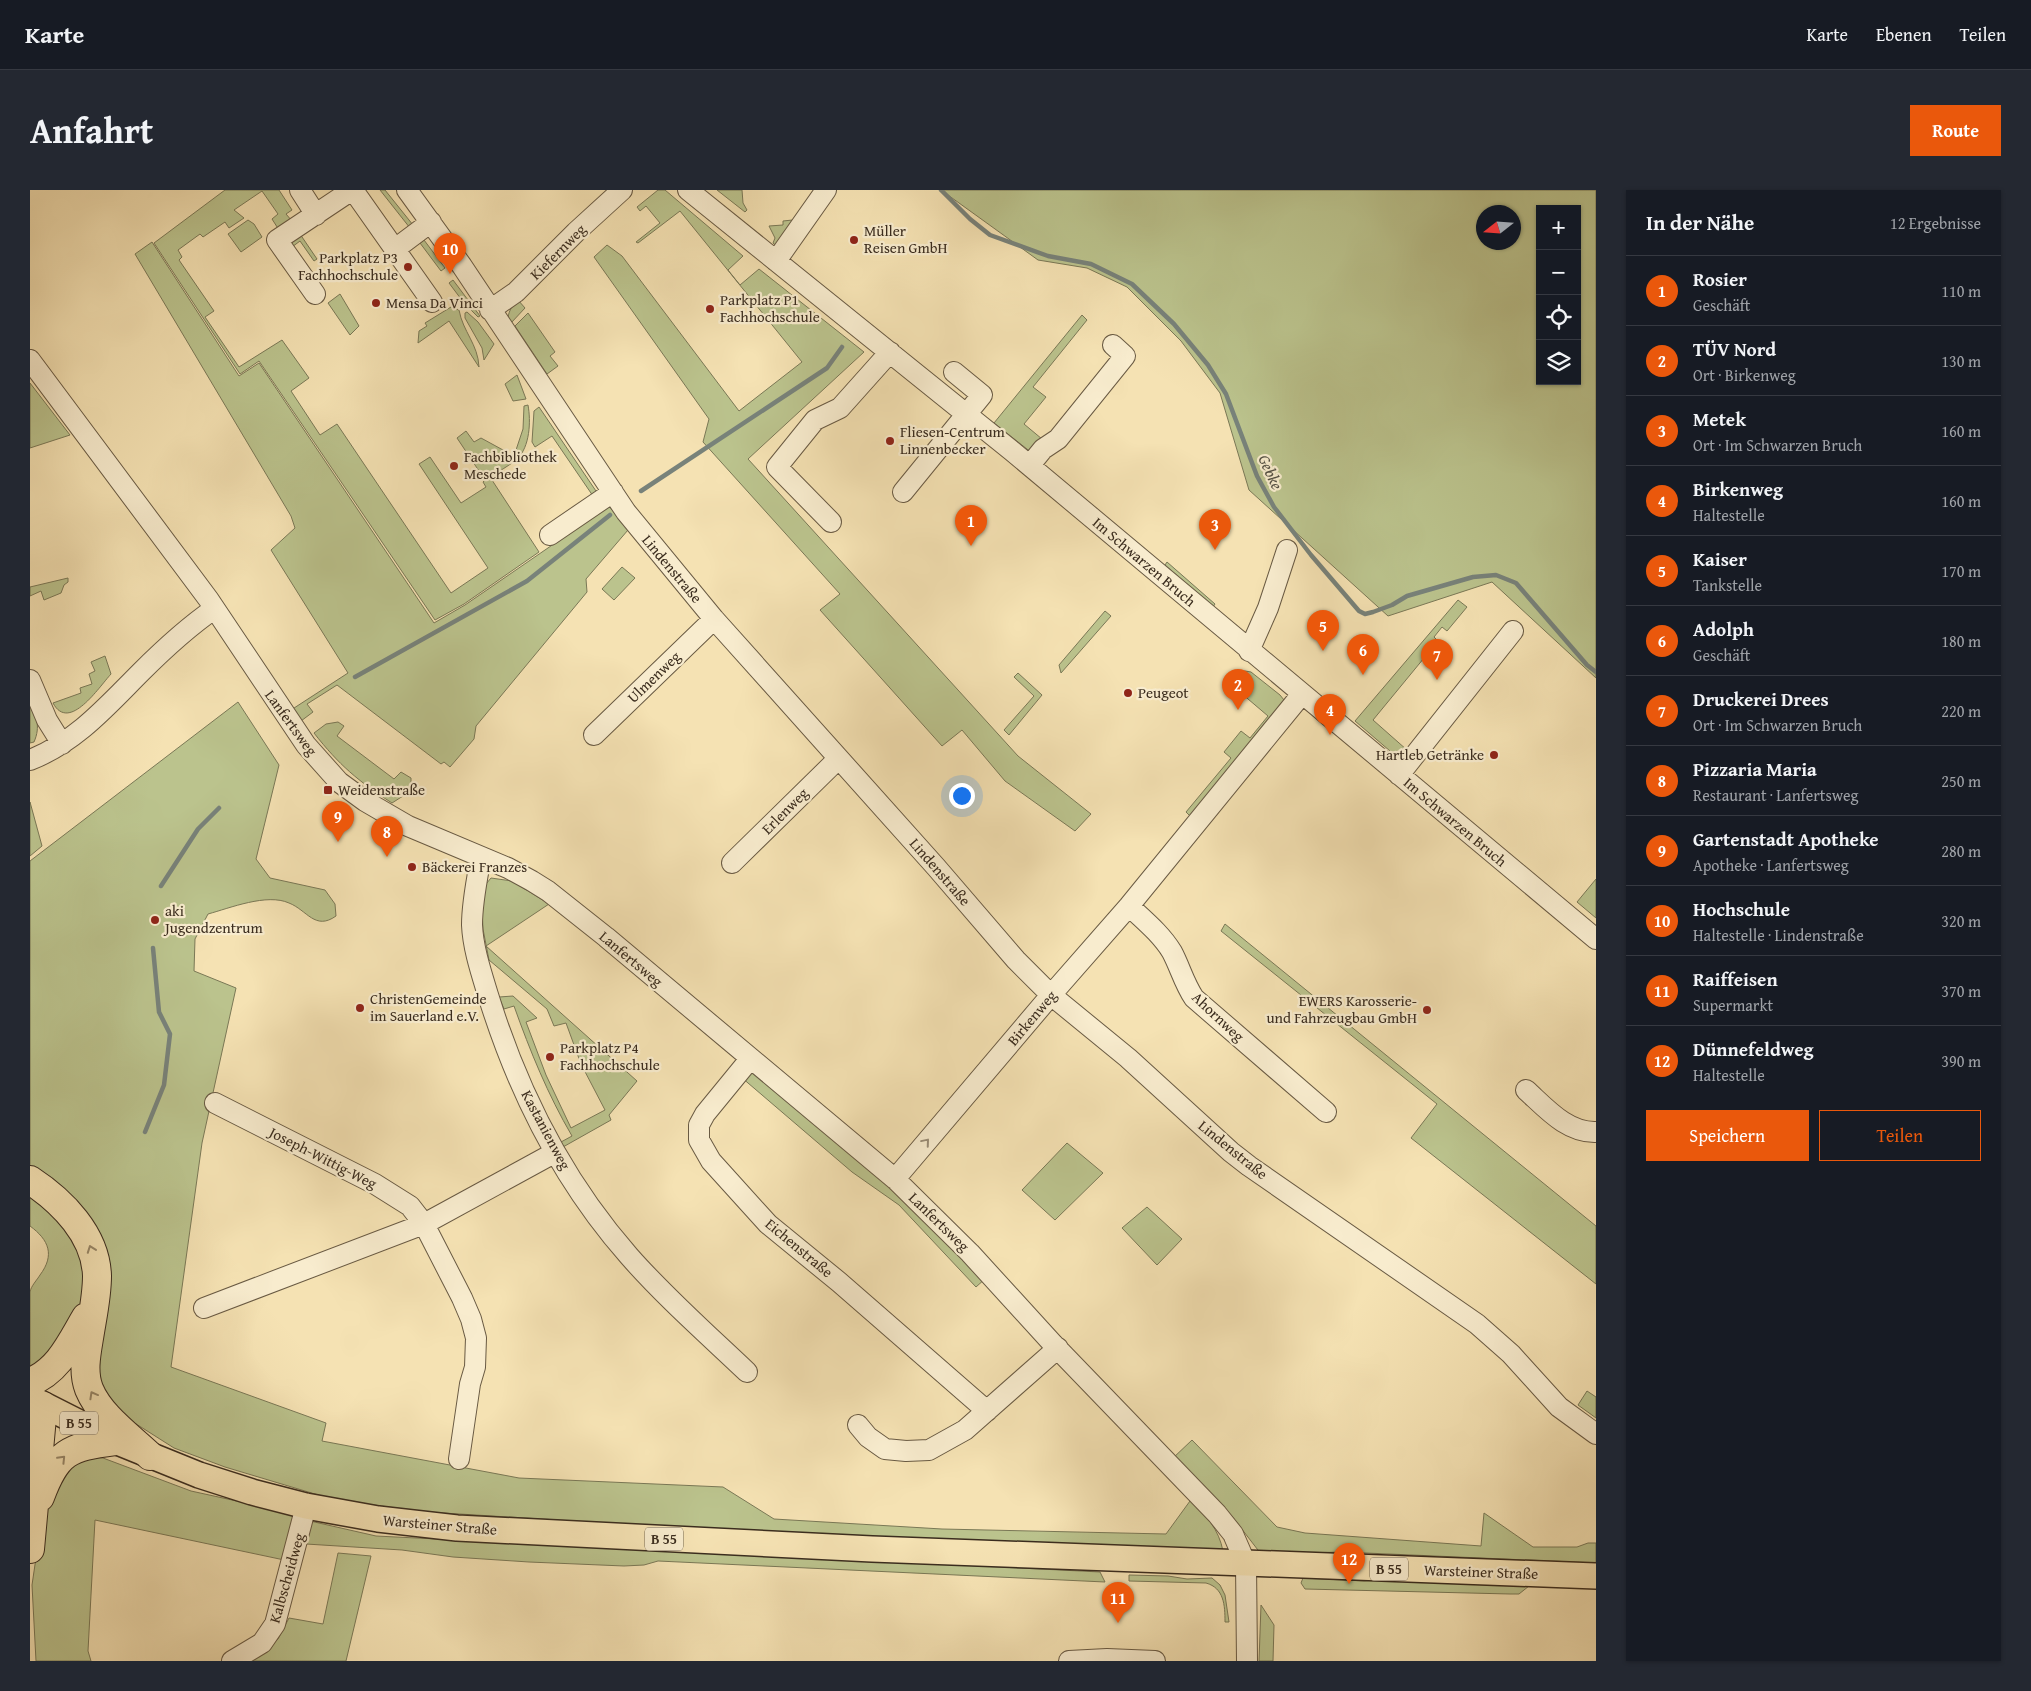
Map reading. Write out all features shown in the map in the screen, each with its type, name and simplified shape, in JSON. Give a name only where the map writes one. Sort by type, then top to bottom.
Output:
[{"type":"highway","points":[[30,1180],[58,1202],[77,1222],[87,1239],[93,1255],[97,1273],[96,1297],[86,1358],[88,1387],[101,1408],[150,1456]]},
{"type":"highway","points":[[30,1382],[43,1377],[57,1364],[71,1344],[96,1297]]},
{"type":"highway","points":[[30,1549],[37,1402]]},
{"type":"highway","points":[[33,1517],[47,1480],[63,1456],[77,1448],[115,1441]]},
{"type":"main road","name":"Warsteiner Straße","points":[[37,1402],[115,1441],[150,1456],[243,1489],[306,1506],[378,1519],[457,1528],[872,1549],[1596,1576]]},
{"type":"street","points":[[300,190],[316,214]]},
{"type":"street","points":[[315,294],[277,240],[352,190],[432,302]]},
{"type":"street","name":"Lindenstraße","points":[[407,190],[431,222],[612,492],[653,546],[714,619],[936,867],[1016,960],[1051,995],[1128,1058],[1249,1166],[1438,1295],[1487,1332],[1511,1354],[1559,1407],[1596,1434]]},
{"type":"street","name":"Kiefernweg","points":[[490,310],[516,292],[576,232],[622,190]]},
{"type":"street","name":"Im Schwarzen Bruch","points":[[688,190],[1030,466],[1249,651],[1596,939]]},
{"type":"street","points":[[776,261],[826,190]]},
{"type":"street","points":[[395,249],[431,222]]},
{"type":"street","points":[[1030,466],[1043,449],[1058,439],[1125,356],[1112,345]]},
{"type":"street","points":[[831,522],[777,467],[815,420],[840,408],[890,352]]},
{"type":"street","name":"Lanfertsweg","points":[[30,360],[214,609],[298,735],[319,762],[339,782],[365,801],[408,826],[518,873],[548,891],[895,1179],[970,1253],[1220,1518],[1238,1542],[1246,1564]]},
{"type":"street","points":[[903,492],[982,395],[954,372]]},
{"type":"street","points":[[550,535],[612,492]]},
{"type":"street","points":[[1249,651],[1268,608],[1286,550]]},
{"type":"street","points":[[30,760],[62,744],[81,731],[188,628],[214,609]]},
{"type":"street","name":"Ulmenweg","points":[[594,735],[714,619]]},
{"type":"street","points":[[1399,775],[1513,631]]},
{"type":"street","points":[[30,680],[47,720],[62,744]]},
{"type":"street","name":"Birkenweg","points":[[895,1179],[1129,906],[1302,694]]},
{"type":"street","name":"Erlenweg","points":[[732,863],[838,758]]},
{"type":"street","name":"Kastanienweg","points":[[481,857],[475,888],[472,925],[483,978],[509,1054],[554,1152],[594,1212],[628,1256],[747,1372]]},
{"type":"street","name":"Ahornweg","points":[[1129,906],[1163,939],[1194,998],[1326,1112]]},
{"type":"street","name":"Eichenstraße","points":[[750,1058],[705,1114],[699,1125],[699,1140],[711,1161],[768,1224],[839,1282],[987,1411]]},
{"type":"street","points":[[1526,1090],[1564,1123],[1582,1131],[1596,1132]]},
{"type":"street","name":"Joseph-Wittig-Weg","points":[[215,1103],[375,1184],[410,1206],[424,1224],[462,1298],[474,1328],[476,1355],[459,1459]]},
{"type":"street","points":[[204,1308],[424,1224],[554,1152]]},
{"type":"street","points":[[858,1425],[868,1437],[885,1449],[906,1451],[929,1450],[965,1430],[1058,1348]]},
{"type":"street","name":"Kalbscheidweg","points":[[232,1661],[254,1649],[272,1631],[279,1612],[306,1506]]},
{"type":"street","points":[[1246,1564],[1247,1661]]},
{"type":"street","points":[[1069,1661],[1107,1659],[1156,1661]]},
{"type":"green space","points":[[225,190],[279,190],[292,210],[286,214],[292,221],[279,230],[272,219],[278,214],[262,191],[234,210],[244,218],[229,228],[225,222],[203,237],[200,234],[178,250],[182,257],[179,260],[214,311],[205,317],[239,367],[282,340],[309,378],[291,391],[320,435],[337,424],[451,593],[488,568],[419,464],[430,457],[461,503],[486,487],[483,482],[485,480],[457,438],[466,431],[474,442],[481,438],[514,456],[523,429],[524,406],[528,405],[529,426],[525,448],[517,459],[490,477],[539,552],[464,604],[435,620],[259,361],[240,374],[154,243]]},
{"type":"green space","points":[[380,190],[385,190],[413,225],[410,228]]},
{"type":"green space","points":[[658,190],[665,190],[743,256],[728,270],[740,285],[759,269],[864,352],[748,459],[1018,756],[1091,814],[1075,831],[1005,781],[962,730],[942,746],[820,610],[840,594],[703,442],[709,419],[594,257],[607,245],[622,256],[739,411],[802,362],[680,211],[638,243],[636,242],[660,223],[646,206],[640,211],[637,207]]},
{"type":"green space","points":[[717,190],[742,190],[743,203],[747,210],[745,212]]},
{"type":"green space","points":[[941,190],[1596,190],[1596,678],[1492,582],[1388,616],[1249,490],[1220,393],[1181,341],[1127,287],[1087,268],[1038,260]]},
{"type":"green space","points":[[802,219],[780,249],[773,243],[775,238],[769,226],[783,225],[783,221]]},
{"type":"green space","points":[[248,220],[254,224],[262,237],[241,252],[228,234]]},
{"type":"green space","points":[[300,234],[317,259],[314,261],[300,241],[292,247],[288,242]]},
{"type":"green space","points":[[424,240],[445,268],[441,271],[420,243]]},
{"type":"green space","points":[[152,242],[239,376],[259,363],[434,623],[465,605],[609,506],[628,530],[586,579],[587,592],[476,726],[474,739],[450,767],[444,762],[441,764],[337,685],[307,704],[313,712],[301,721],[291,710],[348,673],[271,550],[295,528],[291,516],[135,254]]},
{"type":"green space","points":[[453,280],[480,316],[478,317],[464,303],[449,283]]},
{"type":"green space","points":[[340,294],[359,326],[350,335],[328,303]]},
{"type":"green space","points":[[518,300],[525,308],[511,323],[508,318],[509,312]]},
{"type":"green space","points":[[451,307],[459,310],[476,351],[479,367],[449,321],[418,343],[419,331],[427,326],[425,323]]},
{"type":"green space","points":[[467,312],[478,322],[494,344],[484,360],[482,348],[465,318],[465,313]]},
{"type":"green space","points":[[528,313],[555,352],[550,356],[558,366],[547,374],[515,326]]},
{"type":"green space","points":[[1082,315],[1087,320],[1033,387],[1046,397],[1024,424],[1042,439],[1032,453],[994,423]]},
{"type":"green space","points":[[517,375],[526,399],[513,401],[505,384]]},
{"type":"green space","points":[[30,383],[70,435],[30,448]]},
{"type":"green space","points":[[539,407],[596,491],[593,496],[552,436],[535,447],[532,442],[534,411]]},
{"type":"green space","points":[[1167,562],[1215,604],[1213,607],[1165,565]]},
{"type":"green space","points":[[622,567],[635,578],[614,600],[602,589]]},
{"type":"green space","points":[[68,578],[68,582],[64,585],[61,593],[44,600],[41,591],[30,596],[30,587]]},
{"type":"green space","points":[[1458,600],[1467,607],[1447,631],[1442,627],[1434,637],[1438,641],[1373,720],[1407,750],[1401,757],[1397,757],[1355,721]]},
{"type":"green space","points":[[1105,611],[1111,616],[1061,673],[1059,665]]},
{"type":"green space","points":[[105,656],[111,674],[84,705],[67,713],[60,711],[53,703],[81,693],[80,688],[92,684],[89,674],[95,671],[91,662]]},
{"type":"green space","points":[[1245,671],[1251,672],[1284,700],[1191,817],[1186,812],[1231,758],[1224,752],[1241,731],[1250,738],[1268,716],[1228,682],[1233,675]]},
{"type":"green space","points":[[1018,673],[1042,695],[1009,735],[1004,730],[1034,696],[1014,677]]},
{"type":"green space","points":[[30,701],[36,716],[37,731],[34,742],[30,743]]},
{"type":"green space","points":[[238,702],[279,765],[256,859],[270,878],[325,890],[335,904],[336,916],[322,921],[311,918],[295,906],[280,900],[260,901],[237,905],[208,914],[195,939],[194,971],[236,988],[202,1143],[171,1367],[326,1423],[322,1441],[519,1478],[723,1487],[774,1519],[942,1529],[1166,1534],[1190,1501],[1211,1523],[1223,1551],[1069,1546],[623,1524],[427,1512],[335,1500],[225,1467],[174,1448],[122,1415],[96,1382],[104,1282],[30,1170],[30,861]]},
{"type":"green space","points":[[338,722],[344,726],[337,736],[394,779],[401,772],[411,778],[411,786],[403,796],[392,803],[369,787],[350,772],[314,733],[326,724]]},
{"type":"green space","points":[[30,802],[42,846],[30,856]]},
{"type":"green space","points":[[491,878],[512,881],[549,904],[486,946],[481,890]]},
{"type":"green space","points":[[1596,879],[1596,918],[1577,902]]},
{"type":"green space","points":[[1225,924],[1596,1226],[1596,1284],[1411,1138],[1437,1104],[1221,931]]},
{"type":"green space","points":[[486,946],[637,1081],[609,1115],[611,1120],[563,1147],[561,1142],[572,1136],[540,1072],[514,1006],[504,1009],[499,997],[513,996],[537,1018],[526,1022],[546,1075],[571,1128],[605,1110],[581,1064],[566,1023],[554,1026],[547,1009],[489,960]]},
{"type":"green space","points":[[752,1065],[895,1185],[986,1278],[976,1287],[899,1205],[852,1172],[741,1077]]},
{"type":"green space","points":[[1067,1143],[1103,1173],[1055,1220],[1022,1190]]},
{"type":"green space","points":[[30,1187],[81,1243],[86,1296],[61,1346],[30,1370],[30,1292],[45,1268],[48,1248],[42,1237],[30,1226]]},
{"type":"green space","points":[[1147,1207],[1182,1239],[1157,1265],[1122,1228]]},
{"type":"green space","points":[[1587,1391],[1596,1397],[1596,1418],[1578,1405]]},
{"type":"green space","points":[[1192,1440],[1277,1527],[1305,1533],[1481,1546],[1484,1513],[1533,1547],[1577,1547],[1588,1543],[1596,1543],[1596,1563],[1343,1552],[1261,1554],[1231,1515],[1172,1459]]},
{"type":"green space","points":[[85,1457],[103,1458],[191,1491],[296,1514],[289,1561],[95,1520],[88,1651],[91,1661],[36,1661],[32,1585],[42,1517],[60,1474]]},
{"type":"green space","points":[[310,1521],[376,1536],[1100,1572],[1105,1582],[658,1561],[644,1565],[624,1566],[453,1557],[402,1550],[306,1544]]},
{"type":"green space","points":[[338,1553],[371,1556],[346,1661],[250,1661],[278,1639],[289,1618],[323,1624]]},
{"type":"green space","points":[[1129,1575],[1168,1576],[1187,1579],[1212,1578],[1220,1585],[1225,1595],[1229,1622],[1225,1622],[1225,1609],[1220,1593],[1212,1585],[1206,1583],[1129,1581]]},
{"type":"green space","points":[[1303,1578],[1364,1581],[1389,1578],[1529,1586],[1519,1594],[1305,1589],[1301,1583]]},
{"type":"green space","points":[[1261,1605],[1274,1625],[1273,1661],[1259,1661]]},
{"type":"waterway","name":"Gebke","points":[[941,190],[970,219],[990,235],[1048,256],[1091,264],[1132,284],[1174,324],[1208,365],[1226,394],[1257,476],[1274,507],[1311,555],[1359,611],[1365,614],[1373,612],[1392,605],[1407,596],[1473,577],[1496,575],[1516,583],[1587,665],[1596,672]]},
{"type":"waterway","points":[[641,491],[827,368],[842,347]]},
{"type":"waterway","points":[[355,677],[527,581],[610,515]]},
{"type":"waterway","points":[[161,886],[198,829],[219,808]]},
{"type":"waterway","points":[[145,1132],[164,1085],[170,1034],[159,1012],[153,948]]},
{"type":"place","name":"Müller Reisen GmbH","points":[[854,240]]},
{"type":"place","name":"Parkplatz P3 Fachhochschule","points":[[408,267]]},
{"type":"place","name":"Hochschule","points":[[450,274]]},
{"type":"place","name":"Mensa Da Vinci","points":[[376,303]]},
{"type":"place","name":"Parkplatz P1 Fachhochschule","points":[[710,309]]},
{"type":"place","name":"Fliesen-Centrum Linnenbecker","points":[[890,441]]},
{"type":"place","name":"Fachbibliothek Meschede","points":[[454,466]]},
{"type":"place","name":"Rosier","points":[[971,546]]},
{"type":"place","name":"Metek","points":[[1215,550]]},
{"type":"place","name":"Kaiser","points":[[1323,651]]},
{"type":"place","name":"Adolph","points":[[1363,675]]},
{"type":"place","name":"Druckerei Drees","points":[[1437,680]]},
{"type":"place","name":"Peugeot","points":[[1128,693]]},
{"type":"place","name":"TÜV Nord","points":[[1238,710]]},
{"type":"place","name":"Birkenweg","points":[[1330,735]]},
{"type":"place","name":"Hartleb Getränke","points":[[1494,755]]},
{"type":"place","name":"Weidenstraße","points":[[328,790]]},
{"type":"place","name":"Gartenstadt Apotheke","points":[[338,842]]},
{"type":"place","name":"Pizzaria Maria","points":[[387,857]]},
{"type":"place","name":"Bäckerei Franzes","points":[[412,867]]},
{"type":"place","name":"aki Jugendzentrum","points":[[155,920]]},
{"type":"place","name":"ChristenGemeinde im Sauerland e.V.","points":[[360,1008]]},
{"type":"place","name":"EWERS Karosserie- und Fahrzeugbau GmbH","points":[[1427,1010]]},
{"type":"place","name":"Parkplatz P4 Fachhochschule","points":[[550,1057]]},
{"type":"place","name":"Dünnefeldweg","points":[[1349,1584]]},
{"type":"place","name":"Raiffeisen","points":[[1118,1623]]}]
